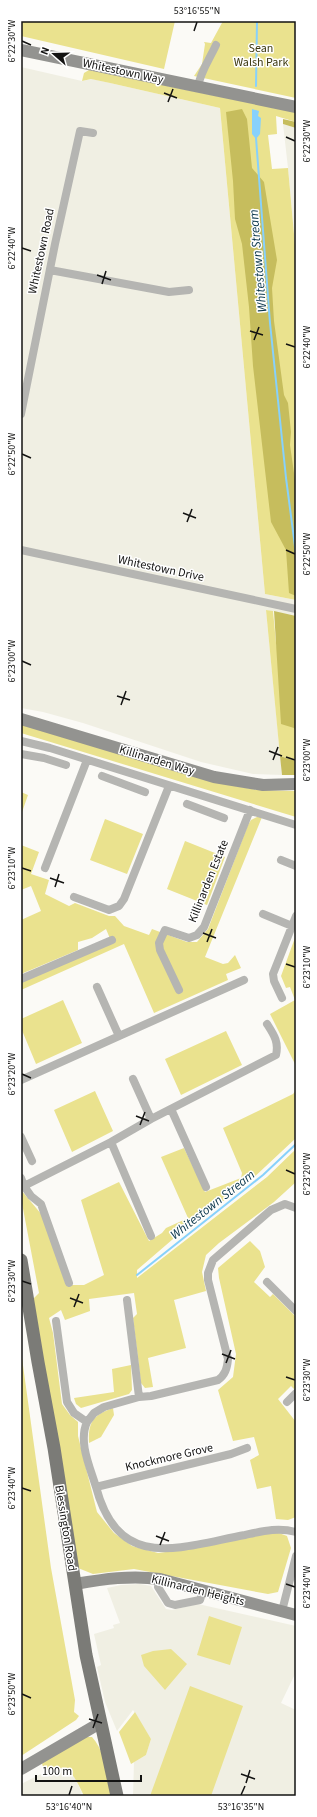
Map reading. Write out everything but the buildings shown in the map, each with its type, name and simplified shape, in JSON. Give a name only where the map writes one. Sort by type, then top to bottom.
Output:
[{"type":"main road","name":"Blessington Road","points":[[21,1260],[26,1298],[54,1448],[86,1655],[117,1796]]},
{"type":"street","points":[[198,86],[201,69],[206,65],[216,45]]},
{"type":"street","name":"Whitestown Way","points":[[21,50],[296,107]]},
{"type":"street","name":"Whitestown Road","points":[[21,414],[80,131],[93,133]]},
{"type":"street","points":[[50,270],[169,292],[189,290]]},
{"type":"street","name":"Whitestown Drive","points":[[21,550],[296,609]]},
{"type":"street","name":"Killinarden Way","points":[[21,719],[214,777],[263,785],[296,784]]},
{"type":"street","points":[[21,741],[122,770],[296,825]]},
{"type":"street","points":[[34,757],[38,745]]},
{"type":"street","points":[[21,754],[44,758],[66,765]]},
{"type":"street","points":[[45,868],[87,760]]},
{"type":"street","points":[[118,782],[122,770]]},
{"type":"street","points":[[102,776],[145,792]]},
{"type":"street","points":[[74,897],[109,910],[119,906],[124,899],[169,786]]},
{"type":"street","points":[[199,808],[204,796]]},
{"type":"street","points":[[187,804],[224,818]]},
{"type":"street","name":"Killinarden Estate","points":[[179,990],[160,950],[160,943],[165,930],[189,938],[197,936],[204,927],[250,810]]},
{"type":"street","points":[[281,860],[296,866]]},
{"type":"street","points":[[263,914],[292,926]]},
{"type":"street","points":[[282,998],[274,981],[273,974],[296,916]]},
{"type":"street","points":[[21,979],[112,940]]},
{"type":"street","points":[[21,1080],[244,980]]},
{"type":"street","points":[[97,987],[119,1036]]},
{"type":"street","points":[[69,1283],[41,1204],[31,1196],[22,1182],[111,1142],[151,1119],[276,1055],[278,1046],[275,1037],[267,1024]]},
{"type":"street","points":[[133,1079],[151,1119]]},
{"type":"street","points":[[171,1109],[206,1187]]},
{"type":"street","points":[[21,1137],[32,1162]]},
{"type":"street","points":[[111,1142],[151,1236]]},
{"type":"street","points":[[296,1208],[285,1204],[271,1210],[213,1260],[208,1273],[228,1359],[226,1371],[218,1380],[151,1396],[139,1397],[99,1410],[87,1422],[84,1431],[85,1447],[101,1505],[113,1526],[135,1542],[145,1547],[169,1549],[275,1529],[296,1532]]},
{"type":"street","points":[[267,1282],[296,1311]]},
{"type":"street","points":[[127,1300],[139,1397]]},
{"type":"street","points":[[56,1321],[66,1402],[74,1413],[87,1422]]},
{"type":"street","points":[[287,1402],[296,1393]]},
{"type":"street","name":"Knockmore Grove","points":[[96,1487],[231,1454],[247,1448]]},
{"type":"street","points":[[282,1611],[296,1556]]},
{"type":"street","name":"Killinarden Heights","points":[[75,1584],[122,1576],[141,1576],[160,1579],[296,1615]]},
{"type":"street","points":[[160,1579],[158,1587],[168,1603],[175,1605],[200,1600],[203,1590]]},
{"type":"street","points":[[21,1769],[100,1723]]},
{"type":"shaded area","points":[[21,67],[82,81],[92,79],[220,108],[265,594],[296,600],[296,616],[266,610],[282,775],[253,774],[201,762],[83,723],[43,712],[21,708]]},
{"type":"shaded area","points":[[242,109],[247,119],[252,168],[264,182],[277,260],[272,288],[274,321],[284,395],[288,403],[291,432],[290,445],[296,487],[296,596],[289,593],[286,550],[271,522],[253,366],[249,307],[242,244],[235,219],[226,112]]},
{"type":"shaded area","points":[[283,119],[296,122],[296,128],[283,124]]},
{"type":"shaded area","points":[[283,124],[296,128],[296,256],[288,168]]},
{"type":"shaded area","points":[[274,611],[296,616],[296,731],[294,728],[281,724]]},
{"type":"shaded area","points":[[280,756],[296,761],[296,775],[282,775]]},
{"type":"shaded area","points":[[140,1584],[151,1586],[166,1609],[172,1610],[198,1604],[296,1626],[296,1672],[281,1703],[296,1710],[296,1796],[133,1796],[134,1762],[146,1755],[151,1739],[133,1710],[117,1731],[105,1702],[97,1667],[101,1665],[94,1634],[114,1628],[113,1625],[120,1623],[107,1588],[121,1585]]},
{"type":"shaded area","points":[[55,1767],[62,1767],[73,1774],[82,1793],[76,1796],[21,1796],[21,1784]]},
{"type":"green space","points":[[21,21],[175,21],[164,69],[21,36]]},
{"type":"green space","name":"Sean Walsh Park","points":[[223,21],[296,21],[296,98],[194,76],[202,64],[204,42],[211,43]]},
{"type":"green space","points":[[89,70],[296,112],[296,122],[276,116],[277,134],[268,135],[272,169],[288,168],[296,256],[296,600],[265,594],[220,108],[91,79],[82,81],[84,73]]},
{"type":"green space","points":[[266,610],[273,611],[276,643],[296,731],[296,761],[280,756]]},
{"type":"green space","points":[[21,720],[214,782],[258,790],[296,791],[296,817],[21,733]]},
{"type":"green space","points":[[21,792],[28,795],[21,815]]},
{"type":"green space","points":[[259,816],[262,817],[205,957],[223,964],[228,963],[235,955],[241,968],[226,974],[228,980],[154,1013],[124,944],[21,990],[21,982],[111,941],[106,929],[92,938],[78,942],[78,950],[21,974],[21,920],[41,911],[31,886],[21,890],[21,845],[39,852],[31,874],[49,880],[45,894],[69,906],[75,903],[109,916],[115,916],[124,926],[149,935],[152,929],[187,942],[197,942],[208,929],[248,825],[251,820]]},
{"type":"green space","points":[[105,819],[143,834],[127,874],[90,860]]},
{"type":"green space","points":[[185,841],[225,857],[207,905],[167,889]]},
{"type":"green space","points":[[296,935],[296,1066],[270,1014],[295,1000],[290,987],[286,988],[281,976]]},
{"type":"green space","points":[[63,1000],[82,1043],[36,1064],[21,1028],[21,1019]]},
{"type":"green space","points":[[226,1031],[242,1065],[181,1095],[165,1059]]},
{"type":"green space","points":[[296,1090],[296,1138],[251,1180],[173,1239],[137,1270],[137,1278],[267,1177],[296,1149],[296,1182],[274,1202],[219,1243],[206,1255],[202,1272],[206,1291],[174,1300],[186,1348],[148,1358],[153,1387],[145,1388],[141,1383],[133,1318],[137,1314],[134,1293],[89,1299],[90,1311],[65,1320],[61,1310],[49,1318],[53,1333],[62,1404],[70,1415],[78,1422],[78,1436],[97,1512],[114,1533],[132,1546],[158,1553],[190,1549],[276,1532],[287,1536],[291,1548],[278,1592],[268,1594],[134,1569],[93,1574],[78,1568],[32,1300],[39,1293],[21,1198],[21,1190],[42,1215],[66,1285],[84,1285],[104,1275],[81,1200],[119,1182],[149,1241],[162,1233],[166,1228],[188,1218],[161,1157],[184,1148],[205,1192],[241,1178],[242,1173],[223,1128],[293,1094]]},
{"type":"green space","points":[[95,1091],[113,1131],[72,1152],[54,1110]]},
{"type":"green space","points":[[250,1241],[260,1251],[265,1267],[254,1282],[270,1297],[273,1294],[296,1317],[296,1388],[294,1389],[291,1386],[278,1399],[296,1422],[296,1517],[288,1520],[276,1519],[271,1486],[257,1489],[250,1460],[259,1455],[254,1437],[233,1441],[218,1390],[233,1377],[236,1354],[218,1268]]},
{"type":"green space","points":[[21,1351],[51,1568],[75,1700],[74,1712],[79,1716],[76,1720],[21,1756]]},
{"type":"green space","points":[[131,1365],[132,1390],[129,1394],[81,1408],[76,1404],[74,1398],[114,1392],[112,1369]]},
{"type":"green space","points":[[113,1408],[114,1415],[101,1437],[89,1443],[90,1430],[93,1420],[101,1413]]},
{"type":"green space","points":[[209,1616],[242,1627],[230,1665],[197,1655]]},
{"type":"green space","points":[[171,1649],[187,1664],[165,1690],[144,1666],[141,1655],[153,1651]]},
{"type":"green space","points":[[190,1686],[243,1706],[211,1796],[150,1796]]},
{"type":"green space","points":[[135,1712],[151,1739],[146,1755],[131,1764],[119,1732]]},
{"type":"green space","points":[[85,1737],[92,1737],[97,1743],[106,1765],[112,1796],[84,1796],[74,1776],[65,1769],[52,1769],[44,1772],[42,1763]]},
{"type":"water","points":[[252,109],[259,111],[258,116],[261,118],[260,134],[256,139],[252,134]]},
{"type":"waterway","name":"Whitestown Stream","points":[[256,86],[257,21]]},
{"type":"waterway","name":"Whitestown Stream","points":[[256,138],[270,323],[286,478],[296,554]]},
{"type":"waterway","name":"Whitestown Stream","points":[[137,1275],[263,1175],[296,1144]]}]
